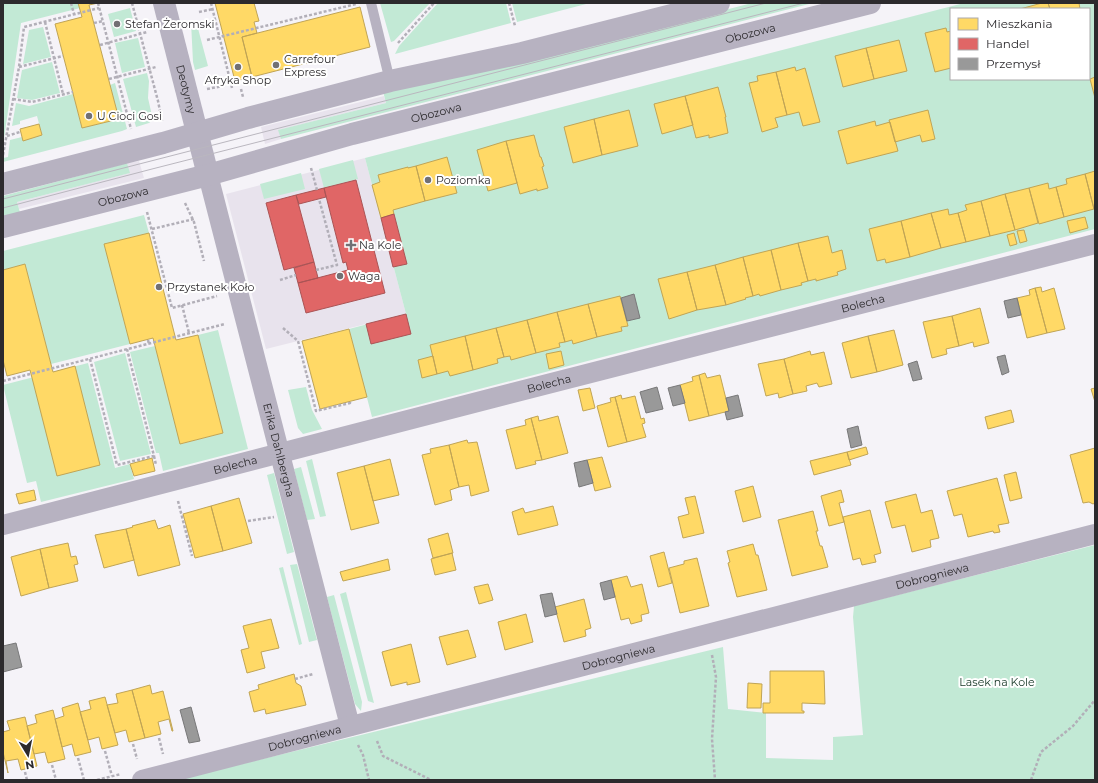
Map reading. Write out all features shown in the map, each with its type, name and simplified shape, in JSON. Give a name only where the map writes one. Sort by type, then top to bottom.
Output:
[{"type":"street","name":"Deotymy","points":[[164,3],[208,175]]},
{"type":"street","points":[[3,184],[163,143],[198,132],[390,81],[522,53],[719,3]]},
{"type":"street","name":"Obozowa","points":[[3,227],[208,175],[352,134],[870,3]]},
{"type":"street","name":"Erika Dahlbergha","points":[[208,175],[350,726]]},
{"type":"street","name":"Bolecha","points":[[3,525],[1095,244]]},
{"type":"street","name":"Dobrogniewa","points":[[136,772],[350,726],[1095,534]]},
{"type":"lane","points":[[372,3],[390,81]]},
{"type":"path","points":[[71,3],[74,14]]},
{"type":"path","points":[[98,3],[132,133]]},
{"type":"path","points":[[132,3],[162,120],[161,127]]},
{"type":"path","points":[[211,3],[232,88]]},
{"type":"path","points":[[206,40],[359,3]]},
{"type":"path","points":[[396,44],[434,3]]},
{"type":"path","points":[[509,3],[515,26]]},
{"type":"path","points":[[3,155],[19,67],[24,27],[99,8]]},
{"type":"path","points":[[200,12],[213,8]]},
{"type":"path","points":[[45,22],[63,94]]},
{"type":"path","points":[[94,23],[103,22]]},
{"type":"path","points":[[100,45],[147,32]]},
{"type":"path","points":[[19,67],[63,56]]},
{"type":"path","points":[[109,80],[156,67]]},
{"type":"path","points":[[13,99],[32,102],[72,92]]},
{"type":"path","points":[[7,136],[20,132]]},
{"type":"path","points":[[310,163],[317,190]]},
{"type":"path","points":[[181,198],[194,219],[204,261]]},
{"type":"path","points":[[316,270],[337,265],[319,199]]},
{"type":"path","points":[[147,210],[172,308],[220,295]]},
{"type":"path","points":[[152,230],[194,219]]},
{"type":"path","points":[[280,280],[296,275]]},
{"type":"path","points":[[182,305],[189,334]]},
{"type":"path","points":[[3,381],[57,369],[127,349],[181,337],[228,324]]},
{"type":"path","points":[[283,328],[298,341],[316,412],[350,403],[350,401]]},
{"type":"path","points":[[148,340],[149,344]]},
{"type":"path","points":[[90,359],[117,465],[154,456],[127,349]]},
{"type":"path","points":[[26,370],[28,375]]},
{"type":"path","points":[[176,494],[192,556]]},
{"type":"path","points":[[272,510],[275,524]]},
{"type":"path","points":[[248,521],[274,517]]},
{"type":"path","points":[[707,634],[716,676],[712,739],[715,780]]},
{"type":"path","points":[[312,668],[315,681]]},
{"type":"path","points":[[295,679],[313,674]]},
{"type":"path","points":[[1030,780],[1041,752],[1073,726],[1095,700]]},
{"type":"path","points":[[369,721],[383,756],[431,780]]},
{"type":"path","points":[[350,726],[363,755],[369,780]]},
{"type":"path","points":[[159,738],[165,759]]},
{"type":"path","points":[[97,780],[136,772],[133,744]]},
{"type":"path","points":[[105,751],[112,776]]},
{"type":"path","points":[[78,758],[84,780]]},
{"type":"path","points":[[52,765],[56,780]]},
{"type":"path","points":[[25,772],[27,780]]},
{"type":"shaded area","points":[[384,96],[386,103],[279,130],[281,139],[265,144],[261,127]]},
{"type":"shaded area","points":[[365,158],[406,314],[266,349],[226,194]]},
{"type":"shaded area","points":[[139,161],[144,178],[19,209],[17,202],[129,173],[127,163]]},
{"type":"green space","points":[[3,3],[78,3],[80,8],[21,23],[3,145]]},
{"type":"green space","points":[[380,3],[430,3],[394,41],[391,42]]},
{"type":"green space","points":[[438,3],[506,3],[511,23],[395,54],[399,46]]},
{"type":"green space","points":[[512,3],[590,3],[517,22]]},
{"type":"green space","points":[[752,3],[813,3],[281,139],[278,130],[386,103],[383,91],[512,65]]},
{"type":"green space","points":[[964,3],[1095,3],[1095,229],[372,417],[349,329],[406,314],[365,158]]},
{"type":"green space","points":[[130,8],[136,31],[114,37],[108,14]]},
{"type":"green space","points":[[196,21],[208,66],[195,70],[193,62],[191,22]]},
{"type":"green space","points":[[43,27],[51,57],[23,64],[29,30]]},
{"type":"green space","points":[[138,38],[145,67],[122,73],[115,43]]},
{"type":"green space","points":[[52,62],[60,93],[32,100],[17,98],[22,70]]},
{"type":"green space","points":[[147,73],[149,81],[148,98],[153,120],[149,123],[136,127],[123,79]]},
{"type":"green space","points":[[115,83],[127,129],[3,162],[3,158],[8,157],[10,140],[22,137],[23,140],[42,135],[37,116],[20,121],[20,124],[12,126],[16,103],[29,106],[73,94],[82,128],[119,119],[110,85]]},
{"type":"green space","points":[[353,160],[358,179],[324,188],[319,169]]},
{"type":"green space","points":[[127,163],[130,173],[17,202],[21,216],[3,220],[3,196]]},
{"type":"green space","points":[[301,173],[305,189],[264,199],[260,184]]},
{"type":"green space","points":[[144,215],[149,233],[105,244],[130,344],[51,364],[25,264],[3,270],[3,251]]},
{"type":"green space","points":[[218,330],[248,449],[163,471],[159,453],[156,453],[130,352],[155,346],[181,444],[223,433],[198,335]]},
{"type":"green space","points":[[125,353],[151,454],[120,461],[94,362]]},
{"type":"green space","points":[[88,363],[115,468],[130,464],[134,479],[41,502],[36,481],[27,483],[3,385]]},
{"type":"green space","points":[[306,387],[312,410],[322,429],[303,434],[298,428],[288,390]]},
{"type":"green space","points":[[312,459],[326,516],[320,517],[306,461]]},
{"type":"green space","points":[[301,467],[315,519],[307,520],[294,469]]},
{"type":"green space","points":[[274,473],[294,552],[287,554],[267,475]]},
{"type":"green space","name":"Lasek na Kole","points":[[1095,545],[1095,780],[176,780],[723,647],[728,709],[766,713],[766,758],[833,760],[833,737],[863,735],[853,617],[854,606]]},
{"type":"green space","points":[[297,564],[317,640],[309,642],[290,565]]},
{"type":"green space","points":[[283,567],[302,644],[299,645],[279,568]]},
{"type":"green space","points":[[346,592],[374,703],[368,701],[340,594]]},
{"type":"green space","points":[[334,595],[362,702],[361,711],[355,704],[327,597]]},
{"type":"building: Mieszkania","points":[[78,3],[98,3],[89,5],[119,119],[82,128],[55,24],[82,17]]},
{"type":"building: Mieszkania","points":[[215,3],[254,3],[259,21],[254,22],[257,33],[242,37],[252,77],[235,81]]},
{"type":"building: Mieszkania","points":[[1042,3],[1048,3],[1050,8],[1024,8]]},
{"type":"building: Mieszkania","points":[[1048,3],[1079,3],[1080,8],[1050,8]]},
{"type":"building: Mieszkania","points":[[360,7],[370,47],[252,77],[242,37]]},
{"type":"building: Mieszkania","points":[[946,28],[947,32],[950,31],[950,68],[935,72],[925,33]]},
{"type":"building: Mieszkania","points":[[899,40],[907,71],[874,79],[866,48]]},
{"type":"building: Mieszkania","points":[[866,48],[874,79],[843,87],[835,56]]},
{"type":"building: Mieszkania","points":[[795,67],[796,71],[805,68],[820,122],[803,126],[799,112],[787,115],[776,72]]},
{"type":"building: Mieszkania","points":[[776,72],[787,115],[775,118],[778,127],[762,132],[749,83],[758,81],[757,76]]},
{"type":"building: Mieszkania","points":[[1095,77],[1095,98],[1090,79]]},
{"type":"building: Mieszkania","points":[[718,87],[726,117],[728,133],[709,138],[709,135],[696,138],[685,96]]},
{"type":"building: Mieszkania","points":[[685,96],[693,125],[662,134],[654,104]]},
{"type":"building: Mieszkania","points":[[629,110],[638,146],[602,155],[594,119]]},
{"type":"building: Mieszkania","points":[[928,110],[935,139],[922,142],[920,135],[895,142],[889,120]]},
{"type":"building: Mieszkania","points":[[594,119],[602,155],[573,163],[564,127]]},
{"type":"building: Mieszkania","points":[[875,121],[876,126],[890,122],[898,151],[847,164],[838,131]]},
{"type":"building: Mieszkania","points":[[39,124],[42,135],[23,141],[20,129]]},
{"type":"building: Mieszkania","points":[[534,135],[544,166],[542,167],[548,188],[537,191],[537,189],[520,194],[506,141]]},
{"type":"building: Mieszkania","points":[[506,141],[517,183],[488,191],[477,150]]},
{"type":"building: Mieszkania","points":[[447,157],[457,193],[425,201],[416,166]]},
{"type":"building: Mieszkania","points":[[416,166],[425,201],[393,210],[394,214],[381,218],[372,185],[380,182],[378,175]]},
{"type":"building: Mieszkania","points":[[1095,171],[1095,208],[1094,209],[1085,174]]},
{"type":"building: Mieszkania","points":[[1085,174],[1094,209],[1064,217],[1056,187],[1067,184],[1066,179]]},
{"type":"building: Mieszkania","points":[[1048,183],[1049,189],[1056,187],[1064,217],[1039,224],[1029,188]]},
{"type":"building: Mieszkania","points":[[1029,188],[1038,223],[1015,230],[1005,194]]},
{"type":"building: Mieszkania","points":[[1005,194],[1015,230],[990,236],[981,201]]},
{"type":"building: Mieszkania","points":[[981,201],[990,236],[966,242],[958,213],[967,210],[965,205]]},
{"type":"building: Mieszkania","points":[[948,209],[949,215],[958,213],[966,242],[941,248],[931,213]]},
{"type":"building: Mieszkania","points":[[931,213],[941,248],[910,257],[901,221]]},
{"type":"building: Mieszkania","points":[[1085,217],[1088,228],[1070,233],[1067,221]]},
{"type":"building: Mieszkania","points":[[901,221],[910,257],[886,263],[885,259],[877,261],[869,229]]},
{"type":"building: Mieszkania","points":[[1024,230],[1027,241],[1020,243],[1017,231]]},
{"type":"building: Mieszkania","points":[[149,233],[176,340],[198,335],[223,433],[180,444],[153,338],[130,344],[104,244]]},
{"type":"building: Mieszkania","points":[[1014,233],[1017,244],[1010,246],[1007,235]]},
{"type":"building: Mieszkania","points":[[828,236],[832,253],[842,250],[846,269],[837,272],[838,275],[816,281],[816,279],[808,281],[798,243]]},
{"type":"building: Mieszkania","points":[[798,243],[808,281],[801,283],[802,285],[781,290],[771,250]]},
{"type":"building: Mieszkania","points":[[771,250],[781,290],[760,296],[759,294],[753,296],[743,257]]},
{"type":"building: Mieszkania","points":[[743,257],[753,296],[726,305],[715,265]]},
{"type":"building: Mieszkania","points":[[25,264],[53,372],[75,366],[100,465],[57,476],[30,370],[7,376],[3,360],[3,270]]},
{"type":"building: Mieszkania","points":[[715,265],[726,305],[697,310],[687,272]]},
{"type":"building: Mieszkania","points":[[687,272],[697,310],[669,319],[658,279]]},
{"type":"building: Mieszkania","points":[[1041,287],[1042,292],[1054,288],[1065,329],[1047,333],[1035,288]]},
{"type":"building: Mieszkania","points":[[1035,288],[1047,333],[1027,338],[1017,298],[1030,295],[1029,290]]},
{"type":"building: Mieszkania","points":[[620,296],[628,326],[621,327],[622,331],[597,337],[588,304]]},
{"type":"building: Mieszkania","points":[[588,304],[597,337],[573,344],[572,340],[565,342],[557,312]]},
{"type":"building: Mieszkania","points":[[980,308],[989,343],[974,347],[973,342],[959,346],[952,316]]},
{"type":"building: Mieszkania","points":[[557,312],[565,342],[559,343],[560,347],[536,353],[527,320]]},
{"type":"building: Mieszkania","points":[[952,316],[959,346],[946,349],[947,354],[932,358],[923,322]]},
{"type":"building: Mieszkania","points":[[527,320],[536,353],[511,360],[510,356],[504,357],[496,328]]},
{"type":"building: Mieszkania","points":[[496,328],[504,357],[497,359],[498,363],[473,370],[465,336]]},
{"type":"building: Mieszkania","points":[[349,329],[367,397],[320,409],[302,341]]},
{"type":"building: Mieszkania","points":[[894,330],[903,365],[877,372],[868,336]]},
{"type":"building: Mieszkania","points":[[465,336],[473,370],[450,376],[448,371],[437,374],[430,345]]},
{"type":"building: Mieszkania","points":[[868,336],[877,372],[851,378],[842,343]]},
{"type":"building: Mieszkania","points":[[561,351],[564,365],[549,369],[546,354]]},
{"type":"building: Mieszkania","points":[[810,351],[811,355],[824,352],[832,384],[819,387],[817,383],[806,386],[807,391],[793,394],[784,359]]},
{"type":"building: Mieszkania","points":[[433,356],[437,374],[422,378],[418,360]]},
{"type":"building: Mieszkania","points":[[784,359],[793,394],[779,398],[778,393],[766,396],[758,364]]},
{"type":"building: Mieszkania","points":[[705,373],[707,378],[720,375],[729,411],[709,416],[699,375]]},
{"type":"building: Mieszkania","points":[[699,375],[709,416],[689,421],[680,385],[693,381],[692,377]]},
{"type":"building: Mieszkania","points":[[590,388],[595,408],[583,411],[578,390]]},
{"type":"building: Mieszkania","points":[[1095,388],[1095,402],[1091,389]]},
{"type":"building: Mieszkania","points":[[621,395],[622,399],[635,396],[641,419],[644,418],[645,423],[642,424],[646,437],[627,442],[615,397]]},
{"type":"building: Mieszkania","points":[[615,397],[627,442],[608,447],[597,406],[611,402],[610,398]]},
{"type":"building: Mieszkania","points":[[1011,410],[1014,422],[988,429],[985,417]]},
{"type":"building: Mieszkania","points":[[538,416],[539,421],[558,416],[568,453],[542,460],[531,418]]},
{"type":"building: Mieszkania","points":[[531,418],[542,460],[535,461],[536,464],[516,469],[506,430],[526,425],[525,420]]},
{"type":"building: Mieszkania","points":[[467,440],[468,443],[477,442],[489,491],[471,496],[469,485],[459,487],[449,445]]},
{"type":"building: Mieszkania","points":[[449,445],[459,487],[450,490],[452,500],[435,505],[422,455],[431,453],[430,449]]},
{"type":"building: Mieszkania","points":[[866,447],[868,454],[849,460],[847,452]]},
{"type":"building: Mieszkania","points":[[1095,448],[1095,503],[1083,503],[1070,455]]},
{"type":"building: Mieszkania","points":[[847,452],[851,465],[814,475],[810,461]]},
{"type":"building: Mieszkania","points":[[602,457],[611,487],[595,491],[587,460]]},
{"type":"building: Mieszkania","points":[[152,458],[155,471],[134,476],[130,464]]},
{"type":"building: Mieszkania","points":[[390,459],[399,495],[373,501],[364,466]]},
{"type":"building: Mieszkania","points":[[364,466],[379,523],[351,530],[337,473]]},
{"type":"building: Mieszkania","points":[[1016,472],[1022,498],[1010,501],[1004,475]]},
{"type":"building: Mieszkania","points":[[997,478],[1009,523],[998,525],[1000,532],[994,533],[993,531],[968,537],[962,514],[954,516],[947,491]]},
{"type":"building: Mieszkania","points":[[753,486],[761,517],[743,522],[735,491]]},
{"type":"building: Mieszkania","points":[[34,490],[36,500],[19,504],[16,494]]},
{"type":"building: Mieszkania","points":[[841,490],[844,502],[839,503],[844,522],[829,526],[821,496]]},
{"type":"building: Mieszkania","points":[[916,494],[921,513],[932,510],[939,538],[930,540],[931,547],[912,552],[905,525],[892,528],[885,502]]},
{"type":"building: Mieszkania","points":[[695,496],[704,533],[683,538],[678,517],[689,514],[685,498]]},
{"type":"building: Mieszkania","points":[[239,498],[252,543],[223,551],[211,506]]},
{"type":"building: Mieszkania","points":[[211,506],[223,551],[195,558],[183,514]]},
{"type":"building: Mieszkania","points":[[553,506],[558,525],[518,535],[512,512],[523,508],[525,513]]},
{"type":"building: Mieszkania","points":[[870,510],[881,553],[874,555],[876,562],[862,565],[860,558],[853,560],[843,517]]},
{"type":"building: Mieszkania","points":[[813,511],[820,546],[822,546],[828,567],[792,576],[778,520]]},
{"type":"building: Mieszkania","points":[[155,520],[158,529],[170,525],[180,565],[138,576],[126,529]]},
{"type":"building: Mieszkania","points":[[126,529],[134,560],[104,568],[95,535]]},
{"type":"building: Mieszkania","points":[[448,533],[453,553],[433,558],[428,539]]},
{"type":"building: Mieszkania","points":[[68,543],[71,557],[76,556],[78,564],[74,565],[78,581],[49,588],[40,549]]},
{"type":"building: Mieszkania","points":[[753,544],[756,555],[758,555],[767,590],[737,597],[728,563],[730,562],[727,551]]},
{"type":"building: Mieszkania","points":[[40,549],[49,588],[21,596],[11,557]]},
{"type":"building: Mieszkania","points":[[664,552],[672,583],[658,587],[650,556]]},
{"type":"building: Mieszkania","points":[[452,553],[456,570],[435,575],[431,559]]},
{"type":"building: Mieszkania","points":[[697,558],[709,606],[680,613],[669,568],[684,564],[684,561]]},
{"type":"building: Mieszkania","points":[[388,559],[390,570],[343,581],[340,572]]},
{"type":"building: Mieszkania","points":[[627,576],[631,587],[642,584],[649,613],[641,615],[642,621],[631,624],[629,618],[621,620],[611,580]]},
{"type":"building: Mieszkania","points":[[488,584],[493,600],[479,604],[474,587]]},
{"type":"building: Mieszkania","points":[[584,599],[591,628],[585,630],[586,636],[564,642],[555,607]]},
{"type":"building: Mieszkania","points":[[526,614],[533,642],[505,650],[498,622]]},
{"type":"building: Mieszkania","points":[[271,619],[279,648],[261,652],[265,668],[247,673],[241,650],[249,648],[243,626]]},
{"type":"building: Mieszkania","points":[[468,630],[476,657],[447,665],[439,637]]},
{"type":"building: Mieszkania","points":[[411,644],[420,682],[407,685],[407,682],[391,686],[382,652]]},
{"type":"building: Mieszkania","points":[[770,671],[824,671],[825,704],[802,703],[802,711],[804,711],[804,713],[763,713],[763,703],[770,703]]},
{"type":"building: Mieszkania","points":[[294,674],[296,683],[301,686],[306,705],[266,714],[265,709],[254,712],[249,692],[259,689],[258,685]]},
{"type":"building: Mieszkania","points":[[748,683],[762,684],[761,708],[747,708]]},
{"type":"building: Mieszkania","points":[[150,685],[152,694],[163,691],[173,731],[169,719],[158,722],[161,734],[145,738],[132,690]]},
{"type":"building: Mieszkania","points":[[132,690],[145,738],[129,742],[126,730],[115,733],[107,705],[118,703],[116,694]]},
{"type":"building: Mieszkania","points":[[105,697],[118,745],[102,749],[99,737],[88,740],[80,712],[91,709],[89,701]]},
{"type":"building: Mieszkania","points":[[78,703],[91,752],[75,756],[72,744],[62,747],[55,719],[64,716],[62,708]]},
{"type":"building: Mieszkania","points":[[53,710],[65,759],[48,763],[45,752],[34,754],[27,726],[37,723],[35,715]]},
{"type":"building: Mieszkania","points":[[25,717],[37,766],[21,770],[18,759],[6,761],[8,773],[3,752],[3,732],[10,730],[7,721]]},
{"type":"building: Handel","points":[[356,180],[385,293],[306,313],[298,283],[348,270],[346,262],[343,263],[324,188]]},
{"type":"building: Handel","points":[[324,188],[326,197],[299,204],[296,195]]},
{"type":"building: Handel","points":[[296,195],[314,262],[284,270],[266,203]]},
{"type":"building: Handel","points":[[394,214],[407,264],[393,267],[381,218]]},
{"type":"building: Handel","points":[[314,262],[318,278],[298,283],[294,268]]},
{"type":"building: Handel","points":[[406,314],[411,334],[371,344],[366,324]]},
{"type":"building: Przemysł","points":[[634,294],[640,318],[627,321],[621,298]]},
{"type":"building: Przemysł","points":[[1017,298],[1021,315],[1008,318],[1004,301]]},
{"type":"building: Przemysł","points":[[1005,355],[1009,372],[1002,375],[997,357]]},
{"type":"building: Przemysł","points":[[917,361],[922,379],[913,381],[908,364]]},
{"type":"building: Przemysł","points":[[680,385],[685,403],[673,406],[668,388]]},
{"type":"building: Przemysł","points":[[657,387],[663,409],[646,413],[640,392]]},
{"type":"building: Przemysł","points":[[738,395],[743,416],[727,420],[725,412],[729,411],[726,398]]},
{"type":"building: Przemysł","points":[[858,426],[862,445],[851,448],[847,429]]},
{"type":"building: Przemysł","points":[[587,460],[593,483],[579,487],[574,463]]},
{"type":"building: Przemysł","points":[[611,580],[615,597],[604,600],[600,583]]},
{"type":"building: Przemysł","points":[[552,593],[557,614],[545,617],[540,595]]},
{"type":"building: Przemysł","points":[[16,643],[22,667],[3,672],[3,646]]},
{"type":"building: Przemysł","points":[[191,707],[200,741],[189,743],[180,710]]},
{"type":"tram line","points":[[3,199],[766,3]]},
{"type":"tram line","points":[[3,208],[804,3]]},
{"type":"place","name":"Stefan Żeromski","points":[[117,24]]},
{"type":"place","name":"Carrefour Express","points":[[276,65]]},
{"type":"place","name":"Afryka Shop","points":[[238,67]]},
{"type":"place","name":"U Cioci Gosi","points":[[89,116]]},
{"type":"place","name":"Poziomka","points":[[428,180]]},
{"type":"place","name":"Na Kole","points":[[351,245]]},
{"type":"place","name":"Waga","points":[[340,276]]},
{"type":"place","name":"Przystanek Koło","points":[[159,287]]}]
